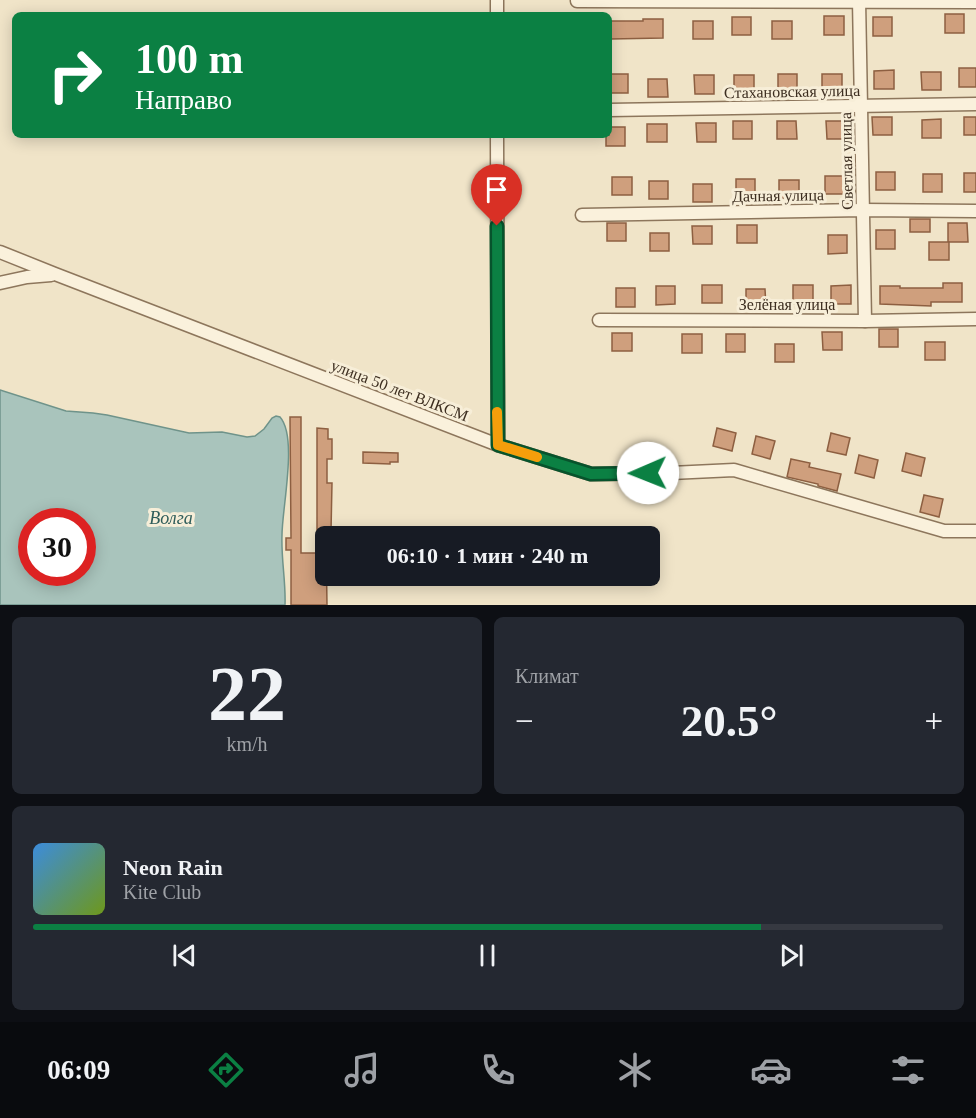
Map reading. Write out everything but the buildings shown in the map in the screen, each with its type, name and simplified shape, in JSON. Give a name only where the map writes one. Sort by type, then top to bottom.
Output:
[{"type":"street","points":[[577,1],[976,2]]},
{"type":"street","name":"Светлая улица","points":[[859,1],[865,321]]},
{"type":"street","name":"Стахановская улица","points":[[612,110],[976,104]]},
{"type":"street","points":[[497,138],[498,445]]},
{"type":"street","name":"Дачная улица","points":[[582,215],[976,210]]},
{"type":"street","name":"улица 50 лет ВЛКСМ","points":[[0,252],[498,445],[591,474],[734,470],[944,531],[976,531]]},
{"type":"street","points":[[0,284],[27,277],[56,274]]},
{"type":"street","name":"Зелёная улица","points":[[599,320],[976,319]]},
{"type":"water","name":"Волга","points":[[0,390],[66,411],[107,415],[189,433],[222,432],[247,437],[255,436],[272,418],[280,417],[288,440],[289,456],[282,535],[285,605],[0,605]]},
{"type":"slow traffic","points":[[497,412],[498,445],[537,457]]},
{"type":"route","points":[[497,226],[498,445],[591,474],[648,473]]}]
